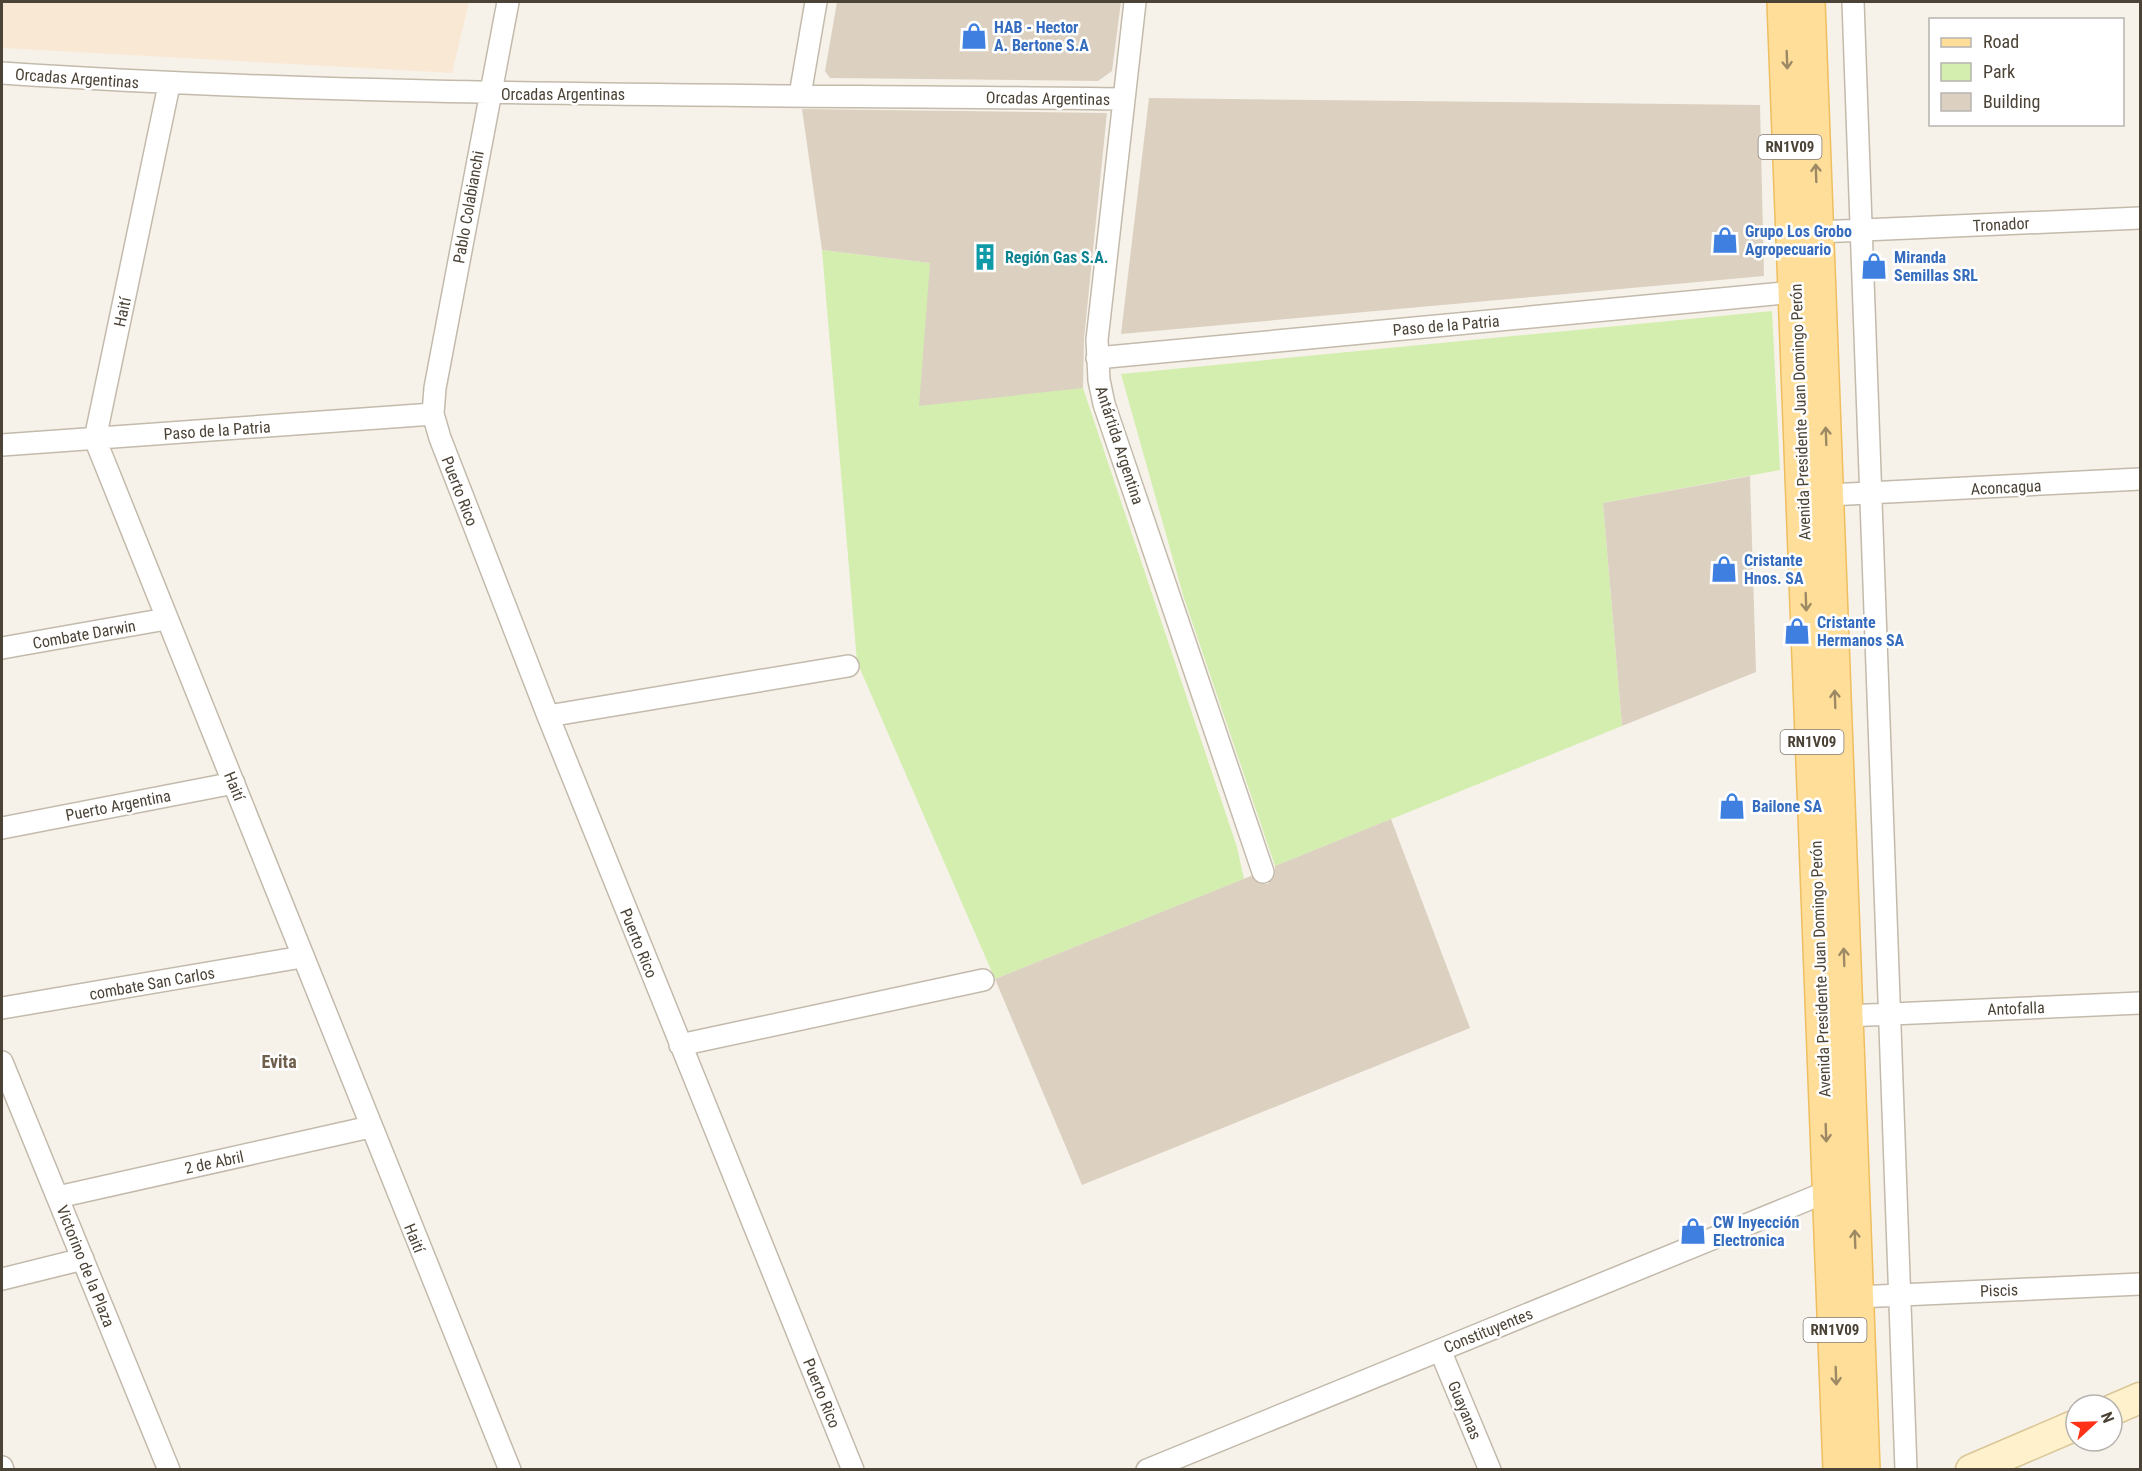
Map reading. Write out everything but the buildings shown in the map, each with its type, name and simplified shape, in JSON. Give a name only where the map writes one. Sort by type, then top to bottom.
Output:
[{"type":"main road","name":"Avenida Presidente Juan Domingo Perón","points":[[1784,2],[1840,1470]]},
{"type":"main road","name":"Avenida Presidente Juan Domingo Perón","points":[[1808,2],[1829,495],[1863,1470]]},
{"type":"main road","points":[[2124,1405],[2140,1398]]},
{"type":"main road","points":[[1971,1470],[2064,1430]]},
{"type":"street","name":"Pablo Colabianchi","points":[[433,414],[435,388],[508,2]]},
{"type":"street","points":[[800,95],[816,2]]},
{"type":"street","name":"Antártida Argentina","points":[[1135,2],[1097,358],[1104,404],[1263,872]]},
{"type":"street","points":[[1853,2],[1906,1470]]},
{"type":"street","name":"Orcadas Argentinas","points":[[2,74],[169,85],[489,93],[1124,99]]},
{"type":"street","name":"Haití","points":[[169,85],[95,439],[510,1470]]},
{"type":"street","name":"Tronador","points":[[1818,232],[2140,218]]},
{"type":"street","name":"Paso de la Patria","points":[[1097,358],[1795,292]]},
{"type":"street","name":"Paso de la Patria","points":[[2,446],[433,414]]},
{"type":"street","name":"Puerto Rico","points":[[433,414],[440,438],[548,716],[853,1470]]},
{"type":"street","name":"Aconcagua","points":[[1829,495],[2140,479]]},
{"type":"street","name":"Combate Darwin","points":[[2,648],[166,619]]},
{"type":"street","points":[[548,716],[848,666]]},
{"type":"street","name":"Puerto Argentina","points":[[2,828],[234,783]]},
{"type":"street","name":"combate San Carlos","points":[[2,1008],[303,957]]},
{"type":"street","points":[[680,1045],[983,980]]},
{"type":"street","name":"Antofalla","points":[[1846,1016],[2140,1003]]},
{"type":"street","name":"Victorino de la Plaza","points":[[2,1062],[170,1470]]},
{"type":"street","name":"2 de Abril","points":[[58,1197],[370,1127]]},
{"type":"street","name":"Constituyentes","points":[[1147,1470],[1194,1461],[1440,1350],[1829,1191]]},
{"type":"street","points":[[2,1279],[83,1259]]},
{"type":"street","name":"Piscis","points":[[1857,1297],[2140,1284]]},
{"type":"street","name":"Guayanas","points":[[1440,1350],[1490,1470]]},
{"type":"shaded area","points":[[2,2],[469,2],[452,73],[2,48]]},
{"type":"green space","points":[[822,250],[930,263],[1083,388],[1237,847],[1244,879],[995,979],[857,662]]},
{"type":"green space","points":[[1772,311],[1780,470],[1603,503],[1622,726],[1275,866],[1183,595],[1121,374]]},
{"type":"place","name":"HAB - Hector A. Bertone S.A","points":[[974,36]]},
{"type":"place","name":"Grupo Los Grobo Agropecuario","points":[[1725,240]]},
{"type":"place","name":"Región Gas S.A.","points":[[985,257]]},
{"type":"place","name":"Miranda Semillas SRL","points":[[1874,266]]},
{"type":"place","name":"Cristante Hnos. SA","points":[[1724,569]]},
{"type":"place","name":"Cristante Hermanos SA","points":[[1797,631]]},
{"type":"place","name":"Bailone SA","points":[[1732,806]]},
{"type":"place","name":"CW Inyección Electronica","points":[[1693,1231]]},
{"type":"district","name":"Evita","points":[[279,1062]]}]
